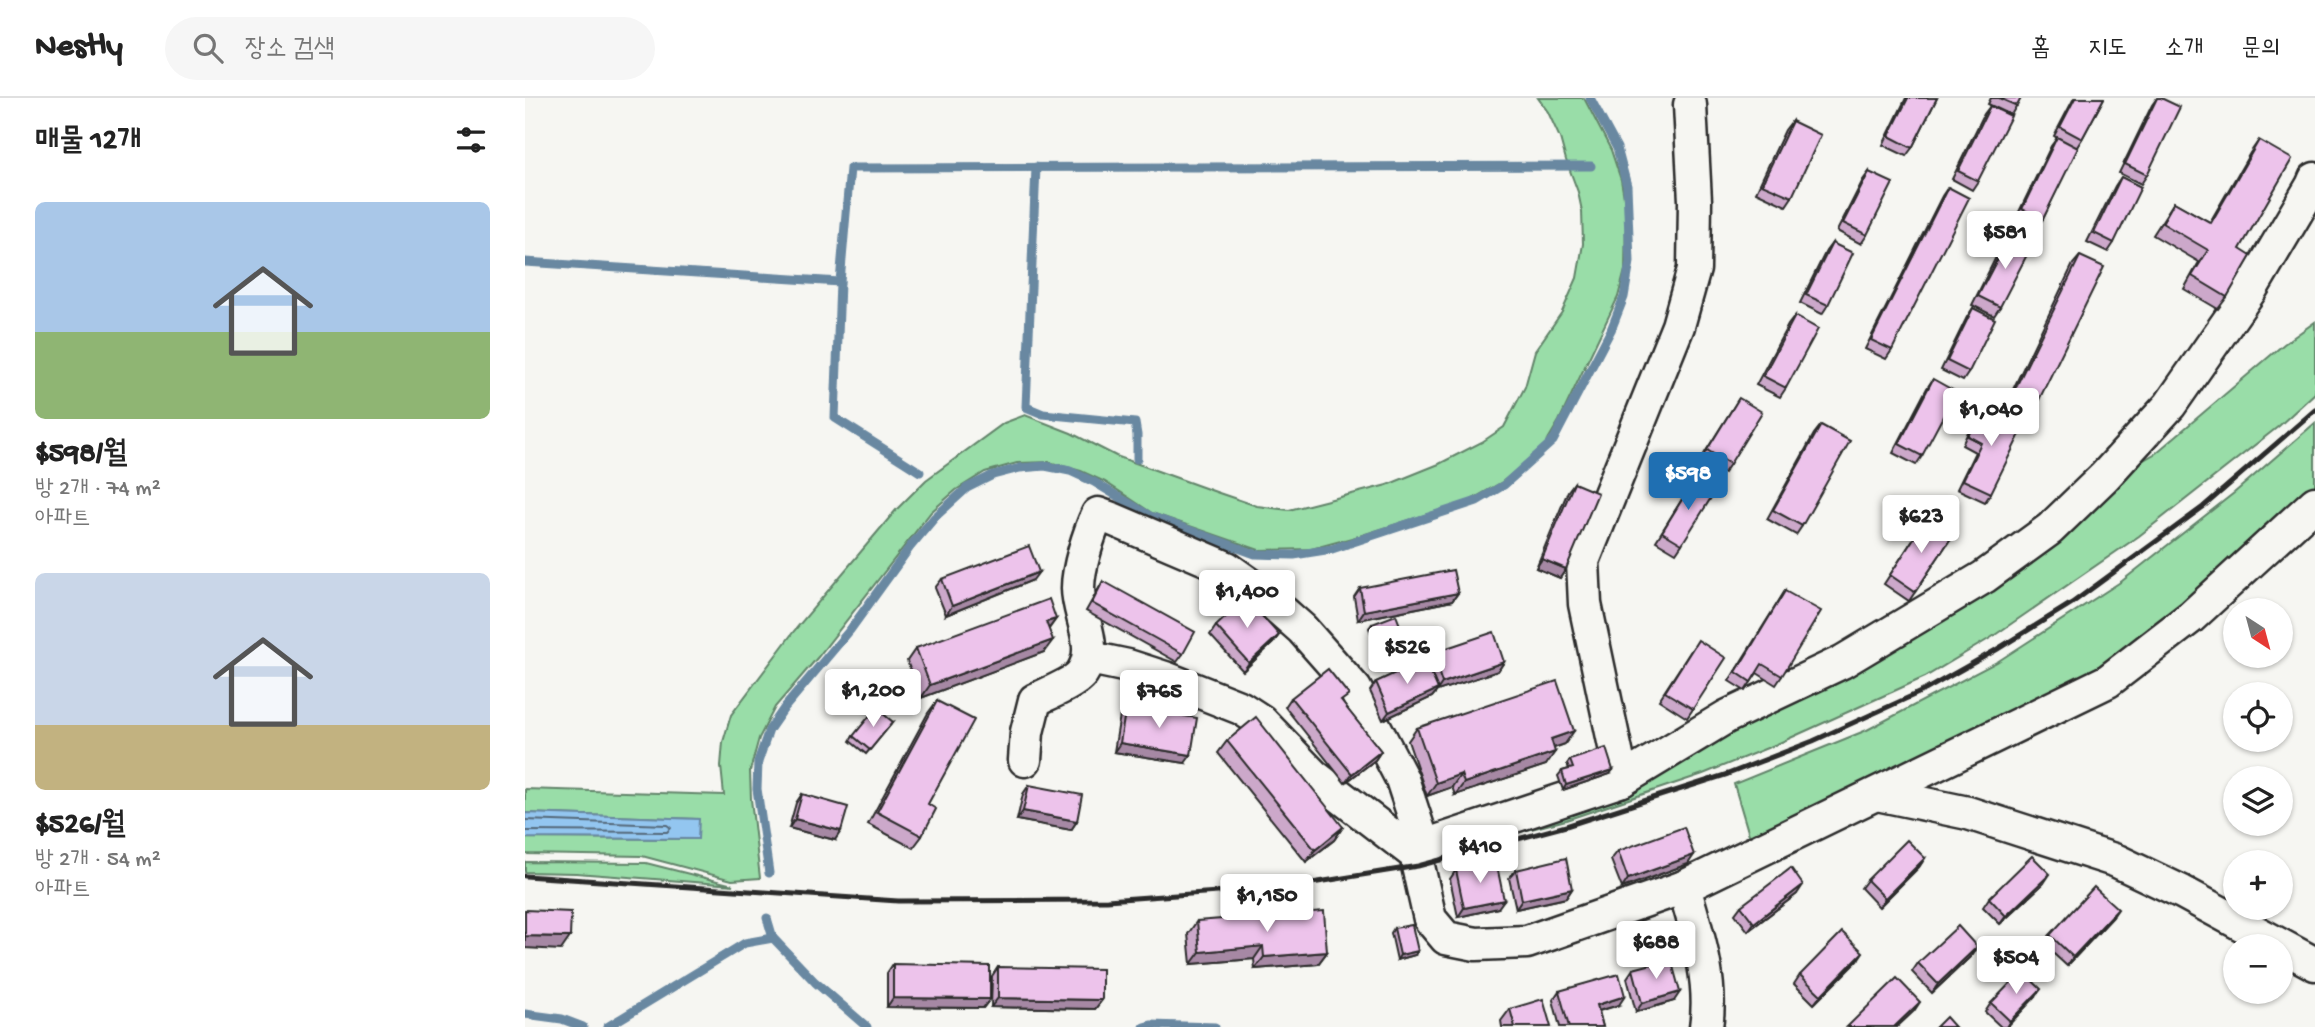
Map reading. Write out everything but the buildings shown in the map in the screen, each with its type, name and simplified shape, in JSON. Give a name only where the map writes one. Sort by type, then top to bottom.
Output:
[{"type":"street","points":[[1622,780],[1585,604],[1583,561],[1678,326],[1694,269],[1695,201],[1690,105]]},
{"type":"street","points":[[1421,851],[1622,780],[1726,717],[1842,662],[1984,577],[2050,529],[2105,478],[2170,405],[2251,289],[2315,179]]},
{"type":"street","points":[[1025,760],[1027,732],[1035,700],[1081,675],[1090,658],[1088,638],[1078,602],[1078,584],[1097,514],[1227,568],[1258,590],[1302,629],[1355,689],[1402,779],[1421,851],[1430,919],[1446,938],[1476,944],[1527,942],[1684,887],[2108,681],[2191,617],[2315,503]]},
{"type":"street","points":[[1090,658],[1165,678],[1241,708],[1261,721],[1314,776],[1421,851]]},
{"type":"street","points":[[1877,794],[1968,813],[2117,861],[2182,892],[2315,964]]},
{"type":"street","points":[[1684,887],[1704,955],[1708,1009],[1706,1027]]},
{"type":"green space","points":[[1538,98],[1584,98],[1611,150],[1621,180],[1626,209],[1625,270],[1618,297],[1559,421],[1543,448],[1502,482],[1469,501],[1359,536],[1311,549],[1259,550],[1152,513],[1105,482],[1081,471],[1049,462],[1017,463],[985,472],[956,490],[931,512],[818,657],[775,707],[759,738],[750,771],[760,878],[732,880],[642,856],[525,854],[525,838],[697,839],[698,819],[525,813],[525,789],[724,795],[721,766],[723,742],[731,715],[794,631],[896,510],[926,480],[1004,423],[1025,415],[1071,433],[1116,456],[1216,492],[1257,506],[1289,510],[1387,485],[1439,464],[1482,442],[1504,427],[1525,387],[1535,351],[1562,312],[1577,278],[1583,244],[1582,211],[1578,192],[1560,138]]},
{"type":"green space","points":[[2315,322],[2315,393],[2279,426],[2139,536],[1992,637],[1925,677],[1777,744],[1703,774],[1566,820],[1459,848],[1648,774],[2112,478],[2156,453],[2284,344]]},
{"type":"green space","points":[[2315,423],[2315,496],[2105,677],[1750,838],[1734,784],[1867,730],[1997,662],[2122,581],[2234,493]]},
{"type":"green space","points":[[525,862],[646,863],[733,885],[576,873],[525,872]]},
{"type":"water","points":[[525,813],[699,819],[698,839],[525,838]]},
{"type":"waterway","points":[[769,873],[757,789],[758,762],[769,730],[850,630],[910,547],[935,517],[967,488],[993,475],[1020,468],[1045,466],[1070,471],[1094,482],[1150,516],[1255,554],[1294,555],[1332,549],[1477,501],[1504,485],[1553,441],[1611,330],[1624,297],[1630,262],[1627,186],[1617,148],[1590,98]]},
{"type":"waterway","points":[[525,262],[840,282],[850,168],[1591,166]]},
{"type":"waterway","points":[[1036,167],[1026,407],[1043,414],[1135,423],[1137,459]]},
{"type":"waterway","points":[[840,282],[835,418],[920,472]]},
{"type":"waterway","points":[[767,918],[773,938],[815,982],[867,1027]]},
{"type":"waterway","points":[[607,1027],[745,943],[773,938]]},
{"type":"waterway","points":[[525,1014],[562,1019],[583,1027]]},
{"type":"waterway","points":[[1144,1027],[1215,1027]]},
{"type":"railway","points":[[525,876],[898,901],[1107,900],[1287,887],[1418,866],[1566,826],[1728,774],[1813,741],[1925,690],[2072,603],[2203,507],[2315,410]]}]
